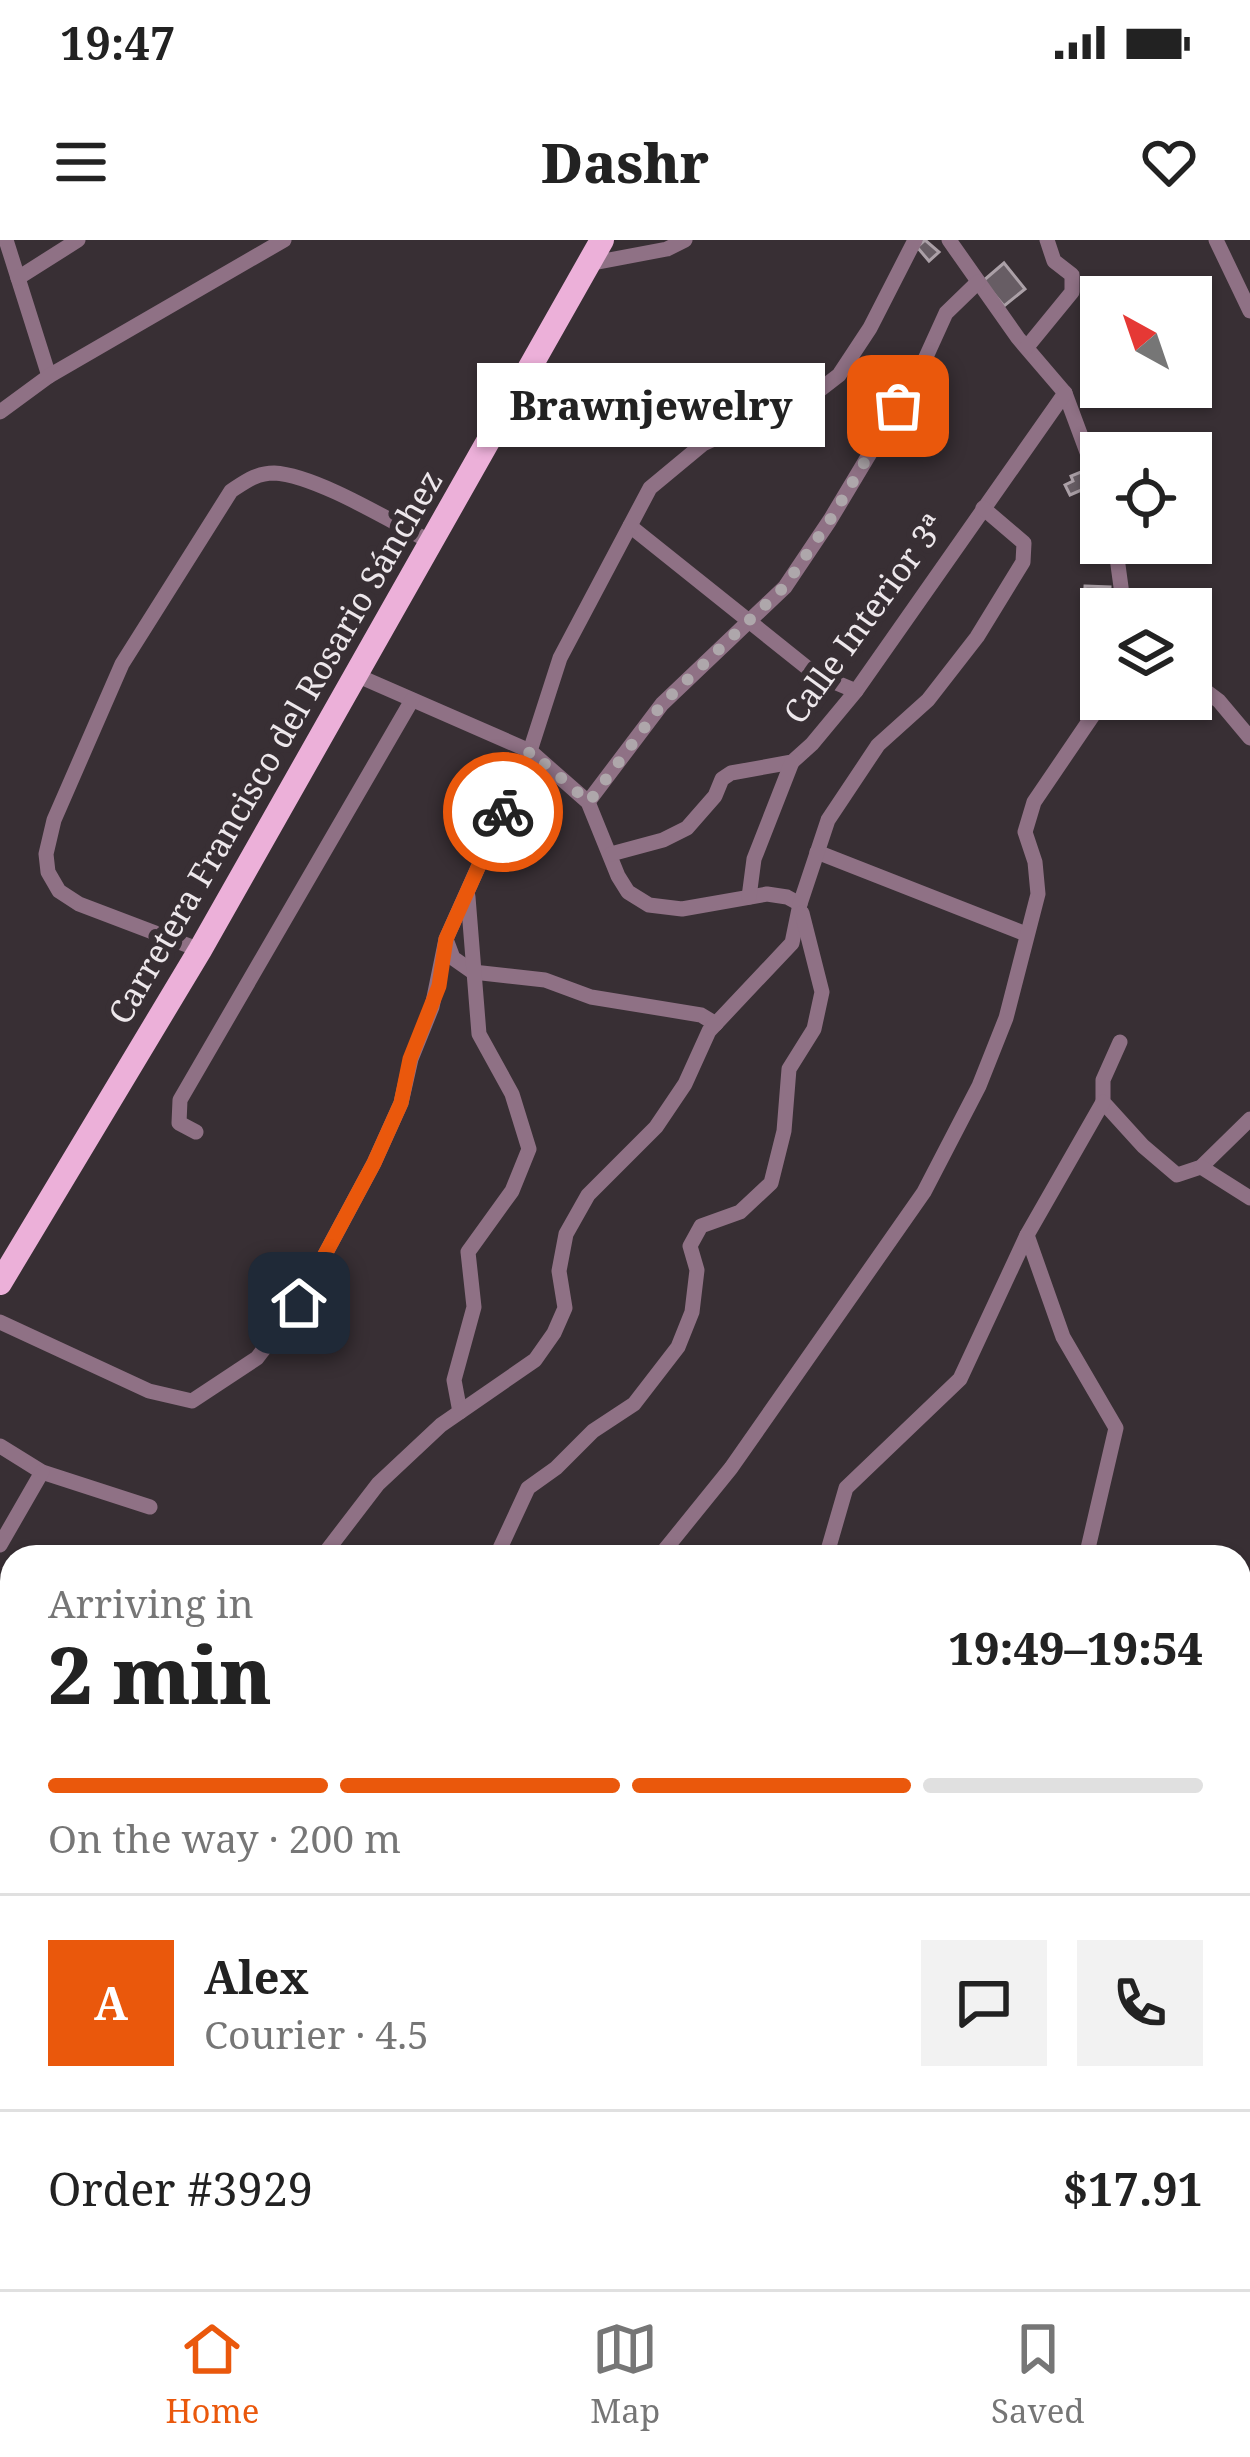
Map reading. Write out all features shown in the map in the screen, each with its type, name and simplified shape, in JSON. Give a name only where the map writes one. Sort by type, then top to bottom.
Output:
[{"type":"main road","name":"Carretera Francisco del Rosario Sánchez","points":[[0,1283],[200,950],[602,240]]},
{"type":"street","points":[[6,240],[49,376]]},
{"type":"street","points":[[18,278],[78,240]]},
{"type":"street","points":[[0,412],[49,376],[284,240]]},
{"type":"street","points":[[588,264],[667,249],[685,240]]},
{"type":"street","points":[[0,1322],[149,1391],[192,1401],[257,1358],[299,1303],[383,1143],[401,1103],[410,1059],[433,1007],[446,939],[530,751],[560,658],[650,488],[703,444],[818,392],[838,375],[870,328],[915,240]]},
{"type":"street","points":[[949,240],[1065,393],[1080,433]]},
{"type":"street","points":[[1027,347],[1072,292],[1072,275],[1054,261],[1047,240]]},
{"type":"street","points":[[1216,240],[1250,311]]},
{"type":"street","points":[[589,802],[662,704],[785,586],[921,368],[946,313],[979,282]]},
{"type":"street","name":"Calle Interior 3ª","points":[[611,854],[687,828],[731,773],[792,762],[856,691],[1065,393]]},
{"type":"street","points":[[200,950],[79,904],[59,891],[48,872],[46,854],[54,820],[122,664],[231,491],[252,476],[276,473],[331,491],[431,542]]},
{"type":"street","points":[[331,1545],[378,1484],[441,1425],[535,1360],[554,1333],[566,1308],[559,1271],[566,1234],[588,1195],[656,1127],[686,1084],[709,1031],[792,943],[828,820],[878,745],[928,700],[977,637],[1023,562],[1024,543],[983,508]]},
{"type":"street","points":[[630,526],[814,674],[856,691]]},
{"type":"street","points":[[356,675],[530,751],[589,802],[628,892],[649,905],[682,909],[749,897],[787,897],[800,904],[823,992],[814,1029],[789,1069],[784,1131],[771,1183],[740,1212],[700,1226],[690,1246],[697,1270],[692,1312],[678,1347],[634,1404],[593,1431],[528,1488],[502,1545]]},
{"type":"street","points":[[1212,696],[1250,738]]},
{"type":"street","points":[[196,1132],[179,1123],[181,1100],[412,700]]},
{"type":"street","points":[[669,1545],[743,1451],[924,1192],[979,1086],[999,1035],[1037,894],[1035,862],[1024,832],[1034,802],[1090,720]]},
{"type":"street","points":[[749,897],[754,859],[792,762]]},
{"type":"street","points":[[817,852],[1026,934]]},
{"type":"street","points":[[460,1412],[454,1380],[474,1307],[468,1252],[512,1191],[530,1149],[512,1094],[479,1034],[468,894]]},
{"type":"street","points":[[446,939],[453,958],[473,972],[545,980],[591,997],[701,1015],[716,1024]]},
{"type":"street","points":[[829,1545],[846,1488],[960,1378],[1027,1235],[1103,1102],[1103,1080],[1120,1042]]},
{"type":"street","points":[[1103,1102],[1177,1175],[1202,1167],[1250,1119]]},
{"type":"street","points":[[1202,1167],[1250,1198]]},
{"type":"street","points":[[1027,1235],[1063,1337],[1116,1428],[1089,1545]]},
{"type":"street","points":[[0,1446],[41,1472],[150,1507]]},
{"type":"street","points":[[0,1545],[41,1472]]},
{"type":"building","points":[[925,240],[939,252],[929,261],[917,247]]},
{"type":"building","points":[[1004,263],[1025,289],[1004,306],[983,281]]},
{"type":"building","points":[[1080,472],[1080,491],[1070,495],[1065,485],[1073,481],[1071,476]]},
{"type":"way so far","points":[[503,812],[530,751],[589,802],[662,704],[785,586],[898,406]]},
{"type":"place","name":"Brawnjewelry","points":[[898,406]]},
{"type":"route","points":[[299,1303],[401,1103],[410,1059],[439,986],[446,939],[503,812]]}]
